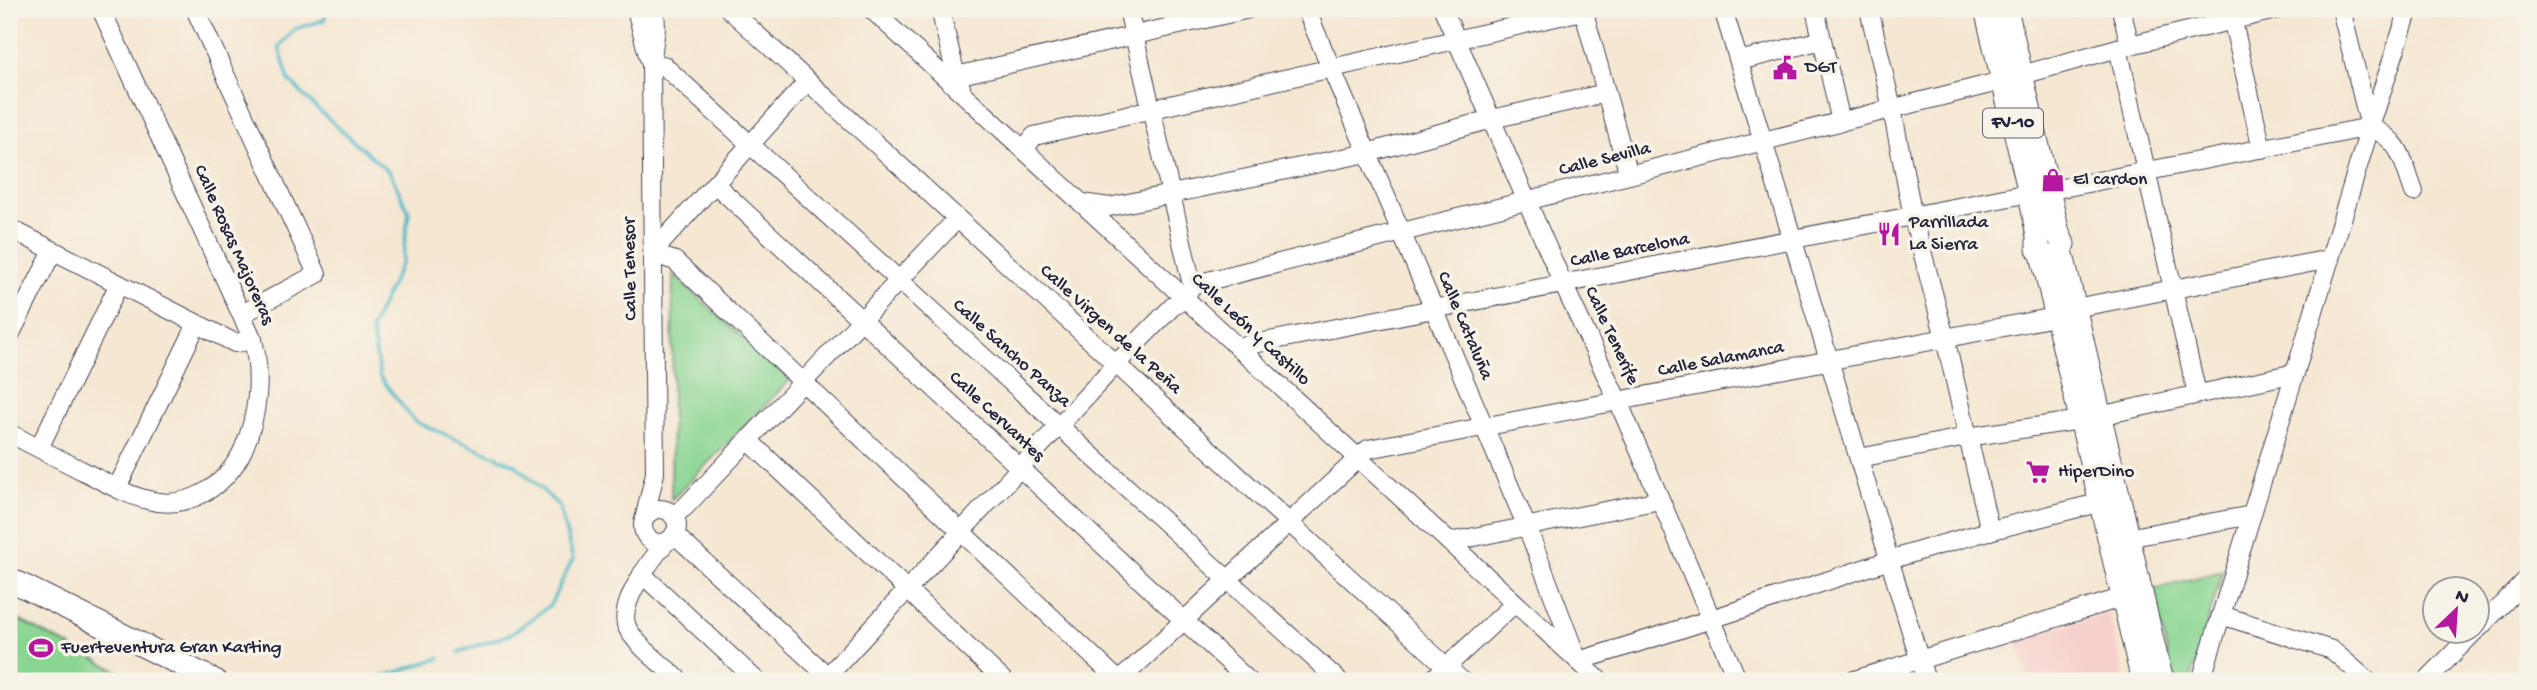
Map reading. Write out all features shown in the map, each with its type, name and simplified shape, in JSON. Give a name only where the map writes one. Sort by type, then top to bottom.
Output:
[{"type":"main road","name":"FV-10","points":[[1986,9],[2012,76]]},
{"type":"main road","name":"FV-10","points":[[2006,9],[2012,76],[2065,313],[2090,418],[2127,538],[2163,681]]},
{"type":"main road","name":"FV-10","points":[[2090,418],[2102,502],[2143,681]]},
{"type":"main road","points":[[9,579],[215,681]]},
{"type":"street","name":"Calle Rosas Majoreras","points":[[9,433],[117,488],[150,501],[172,503],[188,500],[211,490],[226,477],[245,444],[256,411],[257,356],[253,340],[101,9]]},
{"type":"street","points":[[195,9],[317,274],[242,314]]},
{"type":"street","name":"Calle Tenesor","points":[[636,9],[651,65]]},
{"type":"street","name":"Calle Tenesor","points":[[642,573],[644,525],[655,473],[651,65],[657,9]]},
{"type":"street","name":"Calle Virgen de la Peña","points":[[729,9],[1462,681]]},
{"type":"street","name":"Calle León y Castillo","points":[[871,9],[1082,203],[1189,292],[1238,348],[1600,681]]},
{"type":"street","points":[[940,9],[956,76],[966,96]]},
{"type":"street","points":[[671,538],[828,680],[1116,364],[1189,292],[1171,193],[1128,9]]},
{"type":"street","points":[[956,76],[1249,9]]},
{"type":"street","name":"Calle Cataluña","points":[[1306,9],[1527,527],[1578,661]]},
{"type":"street","name":"Calle Tenerife","points":[[1443,9],[1564,286],[1618,401],[1738,681]]},
{"type":"street","points":[[1024,150],[1034,136],[1586,9],[1629,175]]},
{"type":"street","points":[[1723,9],[1926,681]]},
{"type":"street","points":[[1815,9],[1841,122]]},
{"type":"street","points":[[1869,9],[1913,217],[1945,338],[1990,531]]},
{"type":"street","points":[[2121,9],[2124,46],[2146,171],[2197,394]]},
{"type":"street","name":"Calle Sevilla","points":[[1189,292],[1401,232],[1990,85],[2012,76],[2231,15],[2279,9]]},
{"type":"street","points":[[2341,9],[2370,127]]},
{"type":"street","points":[[2201,681],[2370,127],[2409,9]]},
{"type":"street","points":[[2231,15],[2262,149]]},
{"type":"street","points":[[1739,61],[1822,40]]},
{"type":"street","name":"Calle Sancho Panza","points":[[651,65],[663,65],[1339,681]]},
{"type":"street","points":[[807,82],[652,253],[675,261],[1119,681],[1357,457]]},
{"type":"street","points":[[1082,203],[1109,207],[1367,153],[1492,119],[1606,93]]},
{"type":"street","points":[[2370,127],[2388,135],[2398,147],[2414,192]]},
{"type":"street","name":"Calle Barcelona","points":[[1238,348],[2370,127]]},
{"type":"street","name":"Calle Cervantes","points":[[715,184],[1249,681]]},
{"type":"street","points":[[671,538],[654,542],[644,525],[656,510],[671,514],[685,507],[957,219]]},
{"type":"street","points":[[9,228],[235,343],[253,340]]},
{"type":"street","points":[[9,337],[52,251]]},
{"type":"street","name":"Calle Salamanca","points":[[1357,457],[1368,449],[1945,338],[2173,289],[2330,259]]},
{"type":"street","points":[[39,448],[120,284]]},
{"type":"street","points":[[117,488],[197,324]]},
{"type":"street","points":[[1859,458],[1967,437],[2090,418],[2295,373]]},
{"type":"street","points":[[748,440],[1004,681]]},
{"type":"street","name":"Calle Tenesor","points":[[655,473],[671,514]]},
{"type":"street","points":[[1449,542],[1660,500]]},
{"type":"street","points":[[1578,661],[1711,621],[1889,561],[2102,502]]},
{"type":"street","points":[[671,514],[676,525],[671,538],[642,573],[628,607],[626,626],[635,639],[680,681]]},
{"type":"street","points":[[2127,538],[2252,514]]},
{"type":"street","points":[[642,573],[757,681]]},
{"type":"street","points":[[2492,615],[2528,578]]},
{"type":"street","points":[[1852,681],[1871,678],[1919,660],[2124,597]]},
{"type":"street","points":[[1431,681],[1515,603]]},
{"type":"street","points":[[2221,615],[2332,650],[2368,681]]},
{"type":"street","points":[[2426,681],[2463,644]]},
{"type":"shaded area","points":[[2109,612],[2125,681],[2030,681],[2017,640]]},
{"type":"green space","points":[[673,275],[790,380],[671,500]]},
{"type":"green space","points":[[2223,571],[2190,681],[2173,679],[2153,589]]},
{"type":"green space","name":"Fuerteventura Gran Karting","points":[[9,615],[137,681],[9,681]]},
{"type":"waterway","points":[[328,9],[324,20],[295,29],[279,47],[289,80],[315,107],[390,173],[409,212],[402,262],[371,328],[380,377],[414,421],[516,465],[559,506],[573,559],[550,605],[511,634],[459,652]]},
{"type":"waterway","points":[[369,681],[440,658]]},
{"type":"place","name":"DGT","points":[[1785,68]]},
{"type":"place","name":"El cardon","points":[[2053,180]]},
{"type":"place","name":"Parrillada La Sierra","points":[[1889,234]]},
{"type":"place","name":"HiperDino","points":[[2038,472]]},
{"type":"place","name":"Fuerteventura Gran Karting","points":[[41,648]]}]
